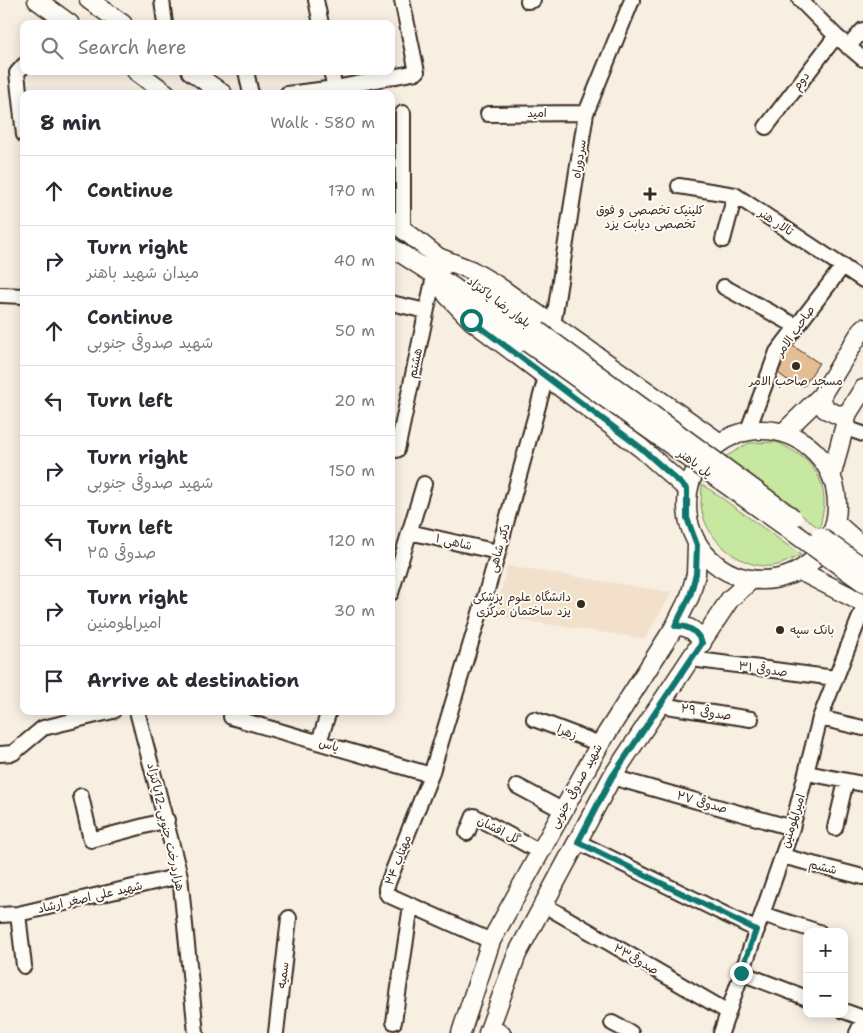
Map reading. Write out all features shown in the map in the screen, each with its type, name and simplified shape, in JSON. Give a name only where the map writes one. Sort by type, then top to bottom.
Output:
[{"type":"main road","points":[[37,0],[61,20]]},
{"type":"main road","points":[[89,0],[117,20]]},
{"type":"main road","points":[[141,75],[162,90]]},
{"type":"main road","points":[[197,75],[217,90]]},
{"type":"main road","points":[[397,225],[438,257],[457,280]]},
{"type":"main road","points":[[395,250],[434,276],[448,296],[471,320],[641,448],[687,489]]},
{"type":"main road","points":[[438,257],[471,270],[495,284],[540,333],[671,409],[719,442]]},
{"type":"main road","points":[[434,276],[457,280]]},
{"type":"main road","name":"بلوار رضا پاکنژاد","points":[[457,280],[540,333]]},
{"type":"main road","points":[[784,432],[821,396],[863,328]]},
{"type":"main road","name":"پل باهنر","points":[[540,333],[863,567]]},
{"type":"main road","name":"پل باهنر","points":[[540,333],[863,582]]},
{"type":"main road","points":[[832,474],[845,420],[863,389]]},
{"type":"main road","points":[[821,396],[825,409],[845,420]]},
{"type":"main road","points":[[641,448],[671,409]]},
{"type":"main road","points":[[748,430],[784,432],[812,448],[832,474],[838,498],[836,523],[822,550],[800,571],[776,580],[751,580],[720,569],[697,545],[687,518],[687,489],[699,462],[719,442],[748,430]]},
{"type":"main road","points":[[836,523],[863,547]]},
{"type":"main road","name":"شهید صدوقی جنوبی","points":[[461,1033],[491,941],[600,744],[675,626],[690,596],[696,574],[697,545]]},
{"type":"main road","points":[[837,590],[863,555]]},
{"type":"main road","points":[[800,571],[863,603]]},
{"type":"main road","points":[[494,1031],[517,954],[612,777],[730,599],[751,580]]},
{"type":"main road","points":[[675,626],[690,628],[698,634],[702,643]]},
{"type":"street","points":[[162,0],[164,20]]},
{"type":"street","points":[[316,0],[320,20]]},
{"type":"street","points":[[319,90],[417,72],[402,0]]},
{"type":"street","points":[[528,1],[533,0]]},
{"type":"street","name":"سردوراه","points":[[540,333],[586,114],[632,0]]},
{"type":"street","points":[[804,1],[836,36],[863,59]]},
{"type":"street","points":[[848,47],[863,30]]},
{"type":"street","name":"دوم","points":[[766,127],[836,36]]},
{"type":"street","points":[[20,71],[18,73],[20,94]]},
{"type":"street","points":[[247,75],[250,90]]},
{"type":"street","points":[[332,75],[335,88]]},
{"type":"street","points":[[397,225],[404,113]]},
{"type":"street","name":"امید","points":[[488,114],[586,114]]},
{"type":"street","name":"تالار هنر","points":[[679,186],[735,195],[863,280]]},
{"type":"street","points":[[723,240],[735,195]]},
{"type":"street","name":"صاحب الامر","points":[[748,430],[777,352],[843,266]]},
{"type":"street","name":"هشتم","points":[[397,450],[434,276]]},
{"type":"street","points":[[724,287],[796,326]]},
{"type":"street","points":[[0,295],[20,296]]},
{"type":"street","points":[[395,304],[426,311]]},
{"type":"street","name":"دکتر شاهی","points":[[431,775],[498,552],[546,377]]},
{"type":"street","points":[[845,420],[863,434]]},
{"type":"street","points":[[395,579],[424,484]]},
{"type":"street","name":"شاهی ۱","points":[[409,532],[498,552]]},
{"type":"street","name":"امیرالمومنین","points":[[721,1033],[792,828],[820,718],[863,609]]},
{"type":"street","name":"صدوقی ۳۱","points":[[691,659],[835,678]]},
{"type":"street","name":"صدوقی ۲۹","points":[[660,705],[751,719]]},
{"type":"street","points":[[0,754],[13,753],[44,728],[97,715]]},
{"type":"street","name":"هزاردرخت جنوبی-12پاکنژاد","points":[[138,715],[167,820],[180,876],[196,1033]]},
{"type":"street","name":"یاس","points":[[232,715],[232,717],[431,775]]},
{"type":"street","points":[[319,742],[328,715]]},
{"type":"street","points":[[820,718],[863,728]]},
{"type":"street","name":"زهرا","points":[[534,719],[600,744]]},
{"type":"street","points":[[807,774],[863,784]]},
{"type":"street","name":"مهتاب ۲۴","points":[[431,775],[386,892],[388,895],[491,941]]},
{"type":"street","name":"صدوقی ۲۷","points":[[612,777],[792,828]]},
{"type":"street","points":[[835,828],[846,781]]},
{"type":"street","points":[[517,786],[562,810]]},
{"type":"street","points":[[81,796],[90,840],[167,820]]},
{"type":"street","name":"گل افشان","points":[[467,833],[474,816],[540,852]]},
{"type":"street","points":[[578,842],[756,930]]},
{"type":"street","name":"ششم","points":[[782,856],[863,877]]},
{"type":"street","name":"شهید علی اصغر ارشاد","points":[[0,915],[18,914],[180,876]]},
{"type":"street","points":[[394,1022],[411,905]]},
{"type":"street","name":"صدوقی۲۳","points":[[544,905],[728,1012]]},
{"type":"street","points":[[18,914],[24,966]]},
{"type":"street","points":[[762,914],[806,928]]},
{"type":"street","name":"سمیه","points":[[276,1033],[290,918]]},
{"type":"street","points":[[741,973],[803,996]]},
{"type":"street","points":[[848,1014],[863,1020],[857,1033]]},
{"type":"street","points":[[612,1023],[631,1033]]},
{"type":"shaded area","name":"دانشگاه علوم پزشکی یزد ساختمان مرکزی","points":[[507,566],[672,592],[645,639],[495,616]]},
{"type":"green space","points":[[777,442],[809,463],[819,478],[824,502],[820,529],[725,457],[749,443]]},
{"type":"green space","points":[[702,484],[801,555],[772,566],[761,566],[738,558],[728,551],[718,542],[705,522],[701,508]]},
{"type":"building","name":"مسجد صاحب الامر","points":[[793,346],[819,363],[804,386],[786,379],[778,373],[785,356]]},
{"type":"place","name":"کلینیک تخصصی و فوق تخصصی دیابت یزد","points":[[650,194]]},
{"type":"place","name":"مسجد صاحب الامر","points":[[796,366]]},
{"type":"place","name":"دانشگاه علوم پزشکی یزد ساختمان مرکزی","points":[[581,604]]},
{"type":"place","name":"بانک سپه","points":[[780,630]]},
{"type":"route","points":[[471,320],[641,448],[687,489],[687,518],[697,545],[696,574],[690,596],[675,626],[690,628],[698,634],[702,643],[612,777],[578,842],[756,930],[741,973]]}]
